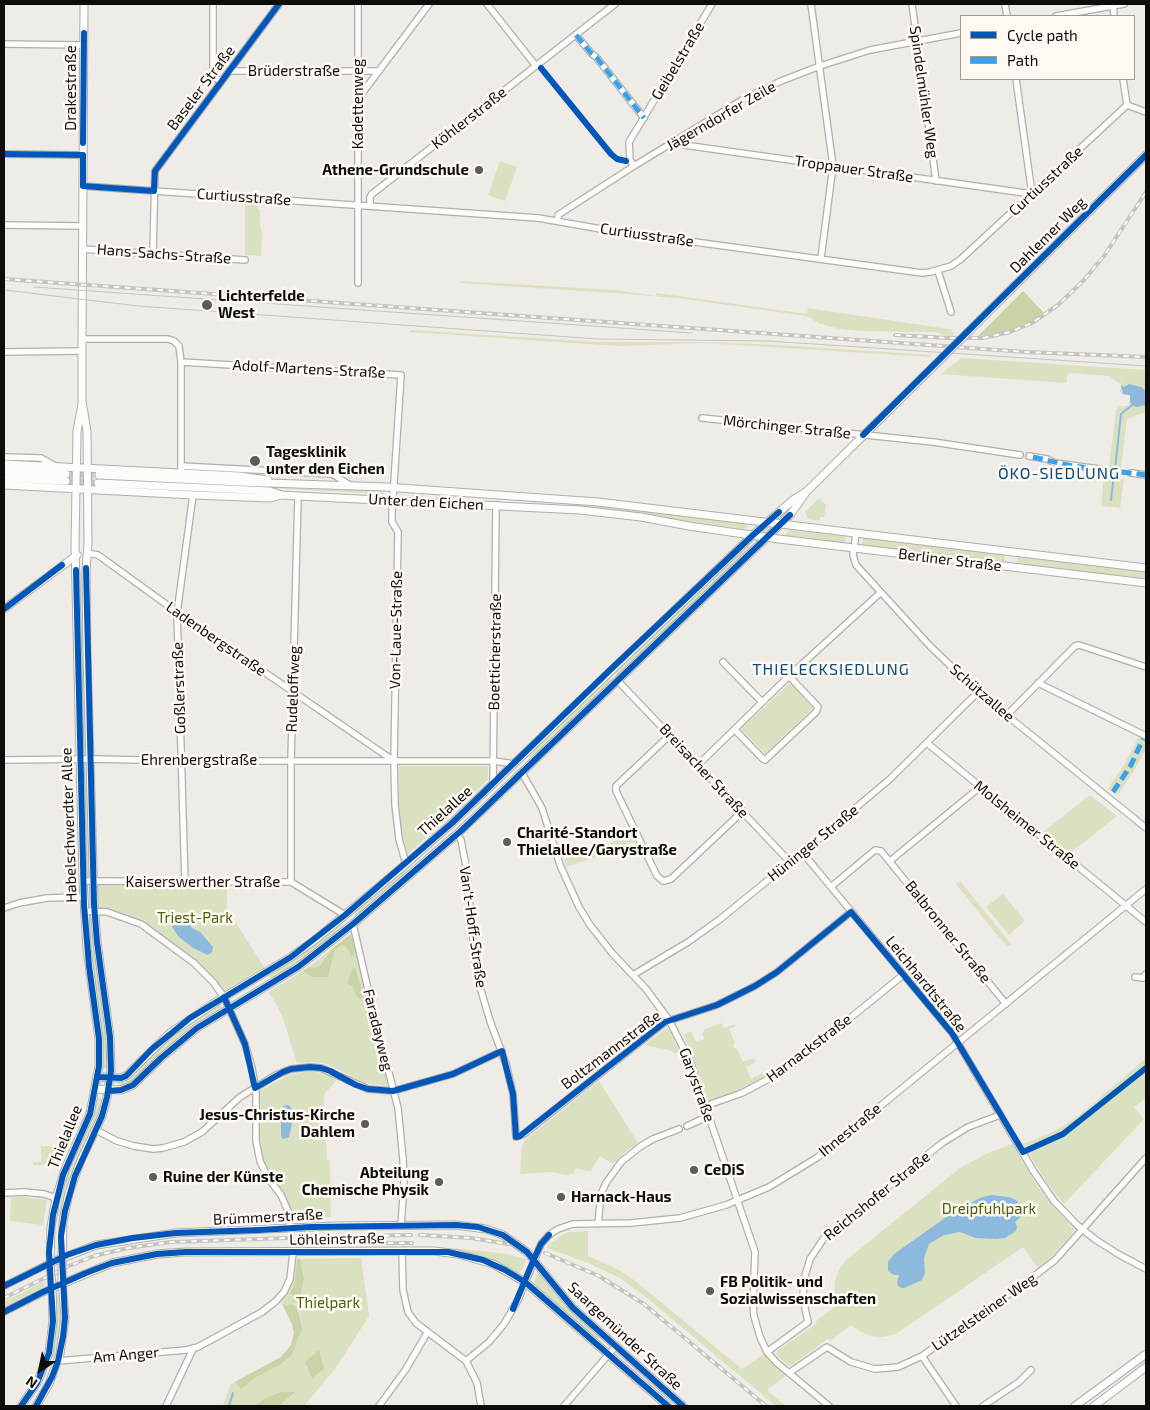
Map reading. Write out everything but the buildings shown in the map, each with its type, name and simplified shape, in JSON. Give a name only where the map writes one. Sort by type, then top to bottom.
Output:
[{"type":"main road","name":"Drakestraße","points":[[84,4],[82,401],[87,431],[87,490]]},
{"type":"main road","name":"Dahlemer Weg","points":[[863,435],[1146,155]]},
{"type":"main road","name":"Drakestraße","points":[[76,468],[77,424],[82,401]]},
{"type":"main road","points":[[767,522],[807,491],[863,435]]},
{"type":"main road","points":[[4,464],[76,468],[181,469],[258,478],[278,483]]},
{"type":"main road","name":"Habelschwerdter Allee","points":[[76,468],[83,897],[88,957],[99,1039],[98,1077]]},
{"type":"main road","points":[[4,471],[66,477],[4,478]]},
{"type":"main road","name":"Unter den Eichen","points":[[753,535],[641,517],[580,510],[282,495],[270,491],[99,479],[394,487],[598,502],[767,522]]},
{"type":"main road","points":[[4,485],[270,498],[282,495]]},
{"type":"main road","name":"Habelschwerdter Allee","points":[[87,490],[86,571],[94,911],[101,979],[110,1037],[110,1078]]},
{"type":"main road","points":[[766,537],[800,503],[807,491]]},
{"type":"main road","points":[[548,498],[548,508]]},
{"type":"main road","name":"Berliner Straße","points":[[767,522],[1146,568]]},
{"type":"main road","name":"Thielallee","points":[[22,1406],[37,1383],[47,1359],[53,1321],[50,1264],[52,1219],[56,1198],[66,1167],[88,1119],[98,1077],[120,1078],[126,1076],[170,1033],[190,1018],[291,957],[345,915],[452,823],[767,522]]},
{"type":"main road","name":"Berliner Straße","points":[[753,535],[1146,584]]},
{"type":"main road","name":"Thielallee","points":[[96,1089],[121,1090],[132,1085],[197,1028],[298,967],[353,924],[457,834],[766,537]]},
{"type":"main road","points":[[4,609],[76,555],[87,553]]},
{"type":"main road","points":[[609,672],[618,680]]},
{"type":"main road","points":[[514,764],[522,773]]},
{"type":"main road","name":"Boetticherstraße","points":[[493,784],[493,800]]},
{"type":"main road","points":[[406,864],[413,872]]},
{"type":"main road","points":[[345,915],[353,924]]},
{"type":"main road","name":"Thielallee","points":[[36,1406],[46,1391],[58,1361],[64,1325],[62,1281],[63,1221],[75,1176],[96,1130],[110,1078]]},
{"type":"main road","points":[[52,1219],[63,1221]]},
{"type":"main road","name":"Brümmerstraße","points":[[50,1264],[96,1245],[181,1232],[463,1225],[493,1231],[518,1244],[534,1259]]},
{"type":"main road","name":"Löhleinstraße","points":[[52,1286],[112,1263],[157,1254],[186,1252],[448,1252],[470,1256],[498,1266],[525,1282]]},
{"type":"main road","name":"Saargemünder Straße","points":[[534,1259],[568,1304],[683,1406]]},
{"type":"main road","name":"Saargemünder Straße","points":[[525,1282],[668,1406]]},
{"type":"main road","points":[[1075,1406],[1146,1354]]},
{"type":"main road","points":[[47,1359],[58,1361]]},
{"type":"main road","points":[[1094,1406],[1146,1367]]},
{"type":"street","points":[[213,4],[213,75],[221,82]]},
{"type":"street","name":"Baseler Straße","points":[[153,254],[155,171],[280,4]]},
{"type":"street","name":"Kadettenweg","points":[[358,4],[358,283]]},
{"type":"street","points":[[358,93],[363,92],[429,4]]},
{"type":"street","points":[[486,4],[536,66]]},
{"type":"street","name":"Köhlerstraße","points":[[370,206],[372,194],[615,4]]},
{"type":"street","name":"Geibelstraße","points":[[634,166],[630,160],[629,142],[712,4]]},
{"type":"street","points":[[811,4],[834,166],[820,258]]},
{"type":"street","name":"Spindelmühler Weg","points":[[912,4],[936,180]]},
{"type":"street","points":[[1061,15],[1124,4]]},
{"type":"street","name":"Jägerndorfer Zeile","points":[[558,221],[558,215],[634,166],[742,100],[781,81],[870,50],[960,34]]},
{"type":"street","name":"Geibelstraße","points":[[576,35],[644,118]]},
{"type":"street","points":[[4,44],[83,45]]},
{"type":"street","name":"Brüderstraße","points":[[229,71],[379,71]]},
{"type":"street","points":[[1016,80],[1032,194]]},
{"type":"street","points":[[1123,80],[1127,104],[1146,112]]},
{"type":"street","name":"Curtiusstraße","points":[[83,186],[558,221],[617,231],[922,272],[938,271],[961,259],[1127,104]]},
{"type":"street","name":"Troppauer Straße","points":[[680,138],[684,145],[1032,194]]},
{"type":"street","points":[[4,154],[83,155]]},
{"type":"street","points":[[4,225],[82,226]]},
{"type":"street","name":"Hans-Sachs-Straße","points":[[82,249],[245,260]]},
{"type":"street","points":[[938,271],[951,312]]},
{"type":"street","points":[[82,339],[170,339],[179,346],[181,362],[181,469]]},
{"type":"street","points":[[4,352],[82,351]]},
{"type":"street","name":"Adolf-Martens-Straße","points":[[181,362],[401,375],[393,500]]},
{"type":"street","name":"Mörchinger Straße","points":[[702,418],[933,442],[1020,455]]},
{"type":"street","points":[[4,456],[41,458],[55,466]]},
{"type":"street","points":[[1029,456],[1046,459],[1055,463],[1100,469]]},
{"type":"street","name":"Unter den Eichen","points":[[181,469],[332,474],[351,486]]},
{"type":"street","points":[[1131,473],[1146,475]]},
{"type":"street","name":"Goßlerstraße","points":[[185,883],[177,612],[192,495]]},
{"type":"street","name":"Rudeloffweg","points":[[291,882],[291,761],[298,496]]},
{"type":"street","name":"Von-Laue-Straße","points":[[393,500],[392,522],[398,532],[395,805],[398,838],[406,864]]},
{"type":"street","name":"Boetticherstraße","points":[[493,784],[496,505]]},
{"type":"street","name":"Schützallee","points":[[856,533],[854,548],[856,565],[930,646],[978,692],[1146,828]]},
{"type":"street","name":"Ladenbergstraße","points":[[87,553],[98,556],[394,761]]},
{"type":"street","points":[[699,764],[789,676],[880,593]]},
{"type":"street","points":[[1007,715],[1075,646],[1146,666]]},
{"type":"street","points":[[723,662],[762,702]]},
{"type":"street","points":[[734,730],[765,760],[819,708],[789,676]]},
{"type":"street","name":"Breisacher Straße","points":[[618,680],[790,862]]},
{"type":"street","points":[[1038,683],[1146,736]]},
{"type":"street","name":"Hüninger Straße","points":[[633,975],[688,942],[790,862],[890,779],[978,692]]},
{"type":"street","points":[[670,735],[616,786],[616,791],[657,876],[663,881],[671,879],[743,811]]},
{"type":"street","name":"Molsheimer Straße","points":[[927,743],[1146,922]]},
{"type":"street","name":"Ehrenbergstraße","points":[[4,760],[494,761]]},
{"type":"street","points":[[494,761],[514,764]]},
{"type":"street","name":"Garystraße","points":[[522,773],[542,808],[560,865],[574,897],[601,939],[646,989],[669,1020],[690,1061],[755,1252],[754,1316],[757,1331],[767,1352],[829,1406]]},
{"type":"street","points":[[832,886],[875,850],[881,851],[890,861],[980,787]]},
{"type":"street","name":"Van't-Hoff-Straße","points":[[457,834],[461,840],[466,866],[475,959],[480,987],[490,1021],[502,1051],[513,1094],[516,1137]]},
{"type":"street","name":"Leichhardtstraße","points":[[802,852],[832,886],[958,1043],[1034,1172],[1054,1202],[1083,1230],[1108,1248],[1146,1268]]},
{"type":"street","name":"Balbronner Straße","points":[[890,861],[1006,1004]]},
{"type":"street","name":"Kaiserswerther Straße","points":[[83,881],[185,883],[291,882],[345,915]]},
{"type":"street","name":"Ihnestraße","points":[[466,1361],[489,1342],[504,1324],[513,1309],[543,1242],[558,1229],[573,1224],[631,1223],[680,1218],[709,1211],[769,1187],[818,1156],[1146,889]]},
{"type":"street","points":[[4,908],[47,898],[83,897]]},
{"type":"street","points":[[84,911],[107,912],[141,924],[194,963],[213,982],[224,997],[245,1044],[256,1088],[258,1151],[264,1170],[281,1194],[288,1211],[290,1228]]},
{"type":"street","name":"Boltzmannstraße","points":[[516,1137],[524,1134],[669,1020],[717,1005],[755,986],[777,972],[851,912]]},
{"type":"street","name":"Faradayweg","points":[[353,924],[398,1108],[404,1183],[401,1226]]},
{"type":"street","name":"Harnackstraße","points":[[705,1106],[742,1093],[776,1075],[803,1056],[903,974]]},
{"type":"street","points":[[1135,977],[1143,978],[1146,974]]},
{"type":"street","points":[[96,1130],[118,1141],[134,1146],[153,1149],[174,1146],[202,1132],[240,1097],[291,1069],[321,1068],[368,1089],[393,1091],[453,1074],[502,1051]]},
{"type":"street","name":"Reichshofer Straße","points":[[767,1352],[808,1322],[803,1299],[804,1279],[810,1259],[824,1238],[942,1143],[968,1127],[1000,1115]]},
{"type":"street","points":[[687,1126],[709,1116]]},
{"type":"street","points":[[598,1224],[601,1194],[620,1163],[653,1139],[679,1129]]},
{"type":"street","name":"Lützelsteiner Weg","points":[[789,1373],[827,1347],[851,1362],[875,1369],[902,1365],[922,1356],[1040,1273],[1055,1260],[1146,1158]]},
{"type":"street","points":[[4,1193],[24,1192],[44,1194],[56,1198]]},
{"type":"street","points":[[402,1251],[405,1302],[416,1323],[466,1361],[478,1383],[481,1406]]},
{"type":"street","points":[[166,1406],[193,1349],[256,1316],[276,1301],[284,1292],[290,1279],[293,1253]]},
{"type":"street","name":"Brümmerstraße","points":[[4,1286],[50,1264]]},
{"type":"street","name":"Löhleinstraße","points":[[4,1312],[52,1286]]},
{"type":"street","points":[[379,1406],[406,1369],[427,1332]]},
{"type":"street","points":[[564,1406],[615,1347]]},
{"type":"street","name":"Am Anger","points":[[58,1361],[193,1349]]},
{"type":"street","points":[[922,1356],[956,1406]]},
{"type":"street","points":[[983,1406],[1019,1382],[1031,1370]]},
{"type":"green space","points":[[500,161],[517,167],[505,201],[488,195]]},
{"type":"green space","points":[[245,203],[258,204],[258,209],[260,209],[261,256],[245,255]]},
{"type":"green space","points":[[460,281],[615,290],[656,296],[656,293],[807,314],[808,308],[952,329],[951,332],[955,333],[951,337],[935,332],[840,329],[820,324],[807,316],[685,299],[460,283]]},
{"type":"green space","points":[[1023,291],[1044,313],[1031,322],[1015,329],[993,335],[978,336]]},
{"type":"green space","points":[[411,330],[596,342],[704,342],[932,355],[930,357],[704,343],[619,346],[409,332]]},
{"type":"green space","points":[[961,358],[1146,370],[1146,412],[1127,419],[1121,468],[1109,467],[1116,410],[1120,406],[1129,406],[1131,396],[1120,392],[1121,383],[1110,376],[1070,373],[1067,376],[1066,383],[941,374]]},
{"type":"green space","points":[[1104,477],[1124,479],[1120,508],[1101,506]]},
{"type":"green space","points":[[248,487],[384,490],[384,494]]},
{"type":"green space","points":[[819,498],[826,505],[824,517],[820,517],[819,521],[808,519],[805,512]]},
{"type":"green space","points":[[552,502],[585,503],[750,523],[744,529]]},
{"type":"green space","points":[[790,530],[805,532],[812,530],[846,534],[845,544],[783,537]]},
{"type":"green space","points":[[863,537],[1005,553],[1004,563],[862,546]]},
{"type":"green space","points":[[745,545],[754,546],[617,677],[613,672]]},
{"type":"green space","points":[[1018,555],[1146,571],[1146,581],[1016,564]]},
{"type":"green space","points":[[83,571],[88,750],[82,750],[79,572]]},
{"type":"green space","points":[[610,675],[614,680],[534,756],[526,756]]},
{"type":"green space","points":[[790,683],[813,708],[765,754],[741,729]]},
{"type":"green space","points":[[1138,738],[1146,742],[1146,748],[1118,795],[1108,788],[1124,765]]},
{"type":"green space","points":[[399,766],[488,766],[488,780],[408,854],[402,835],[399,811]]},
{"type":"green space","points":[[88,770],[90,878],[85,878],[83,771]]},
{"type":"green space","points":[[1090,795],[1117,816],[1069,854],[1043,832]]},
{"type":"green space","points":[[630,830],[636,844],[630,842],[608,853],[566,867],[564,859],[604,846],[627,835]]},
{"type":"green space","points":[[404,869],[408,873],[357,917],[353,912]]},
{"type":"green space","points":[[960,881],[1011,944],[1007,947],[956,884]]},
{"type":"green space","name":"Triest-Park","points":[[227,884],[227,909],[266,970],[224,993],[195,960],[159,933],[131,917],[98,908],[96,885]]},
{"type":"green space","points":[[1003,894],[1025,921],[1009,935],[986,907]]},
{"type":"green space","points":[[86,915],[92,915],[107,1037],[109,1069],[101,1068]]},
{"type":"green space","points":[[341,922],[345,927],[296,965],[272,980],[268,976],[317,943]]},
{"type":"green space","points":[[353,932],[390,1086],[364,1083],[323,1063],[297,1063],[282,1015],[269,992],[309,967]]},
{"type":"green space","points":[[351,934],[355,952],[353,956],[343,945],[335,949],[328,977],[312,977],[303,971],[309,967],[315,968],[320,966],[332,949]]},
{"type":"green space","points":[[355,967],[364,996],[361,999],[358,998],[352,986],[347,983]]},
{"type":"green space","points":[[219,1003],[223,1009],[131,1083],[117,1088],[118,1081],[173,1036]]},
{"type":"green space","points":[[721,1023],[724,1028],[735,1024],[736,1026],[729,1029],[735,1043],[733,1044],[734,1048],[737,1049],[743,1062],[754,1058],[756,1062],[746,1067],[751,1079],[762,1073],[764,1077],[734,1092],[710,1100],[683,1035],[691,1031],[696,1042],[704,1039],[702,1034],[705,1029]]},
{"type":"green space","points":[[667,1028],[682,1056],[669,1050],[645,1045]]},
{"type":"green space","name":"Dreipfuhlpark","points":[[1146,1058],[1146,1098],[1134,1107],[1144,1119],[1064,1204],[1047,1183],[1023,1144],[1055,1131],[1080,1115]]},
{"type":"green space","points":[[308,1071],[322,1073],[337,1080],[325,1093],[324,1098],[324,1133],[326,1134],[327,1160],[330,1160],[331,1217],[293,1218],[282,1193],[270,1176],[263,1161],[260,1146],[259,1091],[287,1076]]},
{"type":"green space","points":[[599,1081],[638,1143],[613,1164],[600,1156],[590,1172],[576,1168],[573,1173],[567,1175],[552,1172],[520,1174],[522,1146],[526,1139]]},
{"type":"green space","points":[[96,1098],[104,1099],[100,1114],[61,1216],[57,1216],[62,1185]]},
{"type":"green space","name":"Dreipfuhlpark","points":[[1013,1144],[1037,1186],[1074,1229],[1072,1234],[1051,1257],[1038,1268],[1023,1247],[896,1334],[883,1337],[871,1336],[851,1325],[792,1365],[788,1366],[777,1355],[777,1351],[817,1323],[816,1321],[837,1305],[835,1280],[845,1261],[960,1168],[988,1153]]},
{"type":"green space","points":[[41,1146],[65,1148],[58,1164],[33,1165],[33,1162],[41,1162]]},
{"type":"green space","points":[[11,1197],[47,1200],[43,1225],[10,1221]]},
{"type":"green space","points":[[588,1231],[588,1256],[617,1269],[634,1280],[742,1369],[764,1354],[786,1376],[767,1390],[786,1406],[776,1406],[647,1298],[620,1278],[588,1263],[547,1248],[564,1234]]},
{"type":"green space","points":[[453,1248],[507,1254],[526,1259],[524,1267],[518,1274],[490,1260]]},
{"type":"green space","name":"Thielpark","points":[[361,1258],[369,1316],[335,1369],[304,1406],[223,1406],[231,1384],[281,1357],[291,1345],[294,1333],[292,1324],[281,1302],[289,1292],[293,1282],[297,1259]]},
{"type":"green space","points":[[297,1259],[300,1259],[304,1279],[298,1304],[293,1301],[294,1296],[290,1293],[295,1283]]},
{"type":"green space","points":[[539,1270],[567,1307],[600,1337],[597,1340],[533,1284]]},
{"type":"green space","points":[[45,1281],[44,1288],[4,1309],[4,1302]]},
{"type":"green space","points":[[61,1292],[62,1320],[55,1358],[50,1356],[55,1295]]},
{"type":"green space","points":[[282,1303],[286,1306],[291,1304],[297,1307],[302,1329],[291,1356],[278,1366],[256,1377],[241,1389],[235,1382],[281,1357],[291,1345],[294,1333]]},
{"type":"green space","points":[[319,1350],[324,1369],[312,1378],[305,1362]]},
{"type":"green space","points":[[281,1392],[295,1392],[279,1406],[255,1406],[264,1399]]},
{"type":"water","points":[[1129,384],[1141,387],[1146,391],[1146,405],[1136,407],[1130,402],[1130,395],[1123,394],[1121,385],[1124,387]]},
{"type":"water","points":[[175,915],[200,932],[213,947],[212,952],[208,955],[193,948],[178,936],[170,923],[171,918]]},
{"type":"water","points":[[283,1106],[290,1106],[292,1110],[293,1119],[289,1137],[283,1139],[281,1136],[281,1114]]},
{"type":"water","points":[[991,1195],[1009,1197],[1021,1205],[1023,1215],[1015,1222],[1016,1231],[1005,1238],[996,1239],[976,1238],[960,1232],[944,1235],[929,1244],[924,1258],[925,1273],[922,1280],[904,1288],[898,1286],[899,1275],[894,1275],[888,1271],[888,1262],[894,1254],[955,1211],[980,1198]]},
{"type":"waterway","points":[[1115,469],[1121,414],[1132,405]]},
{"type":"waterway","points":[[1111,500],[1114,473]]},
{"type":"waterway","points":[[229,1406],[233,1393]]},
{"type":"tunnel","points":[[66,474],[99,475]]},
{"type":"tunnel","points":[[66,481],[98,483]]},
{"type":"tram line","points":[[34,287],[692,333]]},
{"type":"tram line","points":[[4,290],[138,306],[598,339],[768,341],[1146,366]]},
{"type":"railway","points":[[895,335],[983,338],[1010,332],[1032,323],[1058,305],[1084,280],[1104,256],[1146,192]]},
{"type":"railway","points":[[4,279],[1026,352],[1146,357]]},
{"type":"railway","points":[[307,1237],[411,1235]]},
{"type":"railway","points":[[420,1235],[471,1238],[509,1244]]},
{"type":"railway","points":[[4,1298],[69,1266],[94,1256],[128,1248],[171,1242],[288,1238]]},
{"type":"railway","points":[[322,1243],[412,1243]]},
{"type":"railway","points":[[545,1253],[599,1276],[644,1304],[766,1406]]},
{"type":"marked path","points":[[576,35],[597,58],[644,118]]},
{"type":"marked path","points":[[1033,457],[1072,466],[1146,475]]},
{"type":"marked path","points":[[1113,792],[1131,765],[1143,739]]},
{"type":"cycle path","points":[[4,154],[83,155],[83,186],[154,191],[155,171],[279,4]]},
{"type":"cycle path","points":[[83,143],[84,33]]},
{"type":"cycle path","points":[[541,68],[611,154],[617,159],[626,161]]},
{"type":"cycle path","points":[[863,435],[1146,155]]},
{"type":"cycle path","points":[[98,1077],[121,1078],[126,1076],[152,1049],[190,1018],[291,957],[345,915],[452,823],[609,671],[779,512]]},
{"type":"cycle path","points":[[108,1091],[121,1090],[133,1085],[161,1058],[197,1028],[298,967],[353,924],[462,830],[790,515]]},
{"type":"cycle path","points":[[4,609],[62,565]]},
{"type":"cycle path","points":[[36,1406],[52,1377],[58,1361],[63,1337],[65,1318],[61,1236],[65,1211],[75,1176],[102,1116],[111,1071],[110,1037],[97,942],[94,904],[86,568]]},
{"type":"cycle path","points":[[21,1406],[37,1383],[49,1353],[53,1321],[49,1252],[53,1215],[63,1175],[90,1114],[99,1066],[99,1039],[89,966],[84,905],[76,570]]},
{"type":"cycle path","points":[[224,997],[245,1044],[255,1088],[283,1072],[310,1067],[330,1071],[356,1085],[368,1089],[393,1091],[453,1074],[502,1051],[513,1094],[516,1137],[520,1136],[665,1022],[717,1005],[755,986],[777,972],[851,912],[952,1033],[1023,1152],[1063,1134],[1146,1068]]},
{"type":"cycle path","points":[[4,1286],[67,1255],[96,1245],[133,1238],[176,1233],[311,1227],[456,1225],[478,1227],[503,1235],[527,1252],[573,1308],[683,1406]]},
{"type":"cycle path","points":[[513,1309],[541,1244],[549,1235]]},
{"type":"cycle path","points":[[4,1312],[43,1292],[112,1263],[157,1254],[186,1252],[448,1252],[483,1260],[525,1282],[668,1406]]},
{"type":"place","name":"Athene-Grundschule","points":[[479,170]]},
{"type":"place","name":"Lichterfelde West","points":[[207,305]]},
{"type":"place","name":"Tagesklinik unter den Eichen","points":[[255,461]]},
{"type":"place","name":"Charité-Standort Thielallee/Garystraße","points":[[507,842]]},
{"type":"place","name":"Jesus-Christus-Kirche Dahlem","points":[[365,1124]]},
{"type":"place","name":"CeDiS","points":[[694,1170]]},
{"type":"place","name":"Ruine der Künste","points":[[153,1177]]},
{"type":"place","name":"Abteilung Chemische Physik","points":[[439,1182]]},
{"type":"place","name":"Harnack-Haus","points":[[561,1197]]},
{"type":"place","name":"FB Politik- und Sozialwissenschaften","points":[[710,1291]]},
{"type":"district","name":"ÖKO-SIEDLUNG","points":[[1059,474]]},
{"type":"district","name":"THIELECKSIEDLUNG","points":[[831,670]]}]
